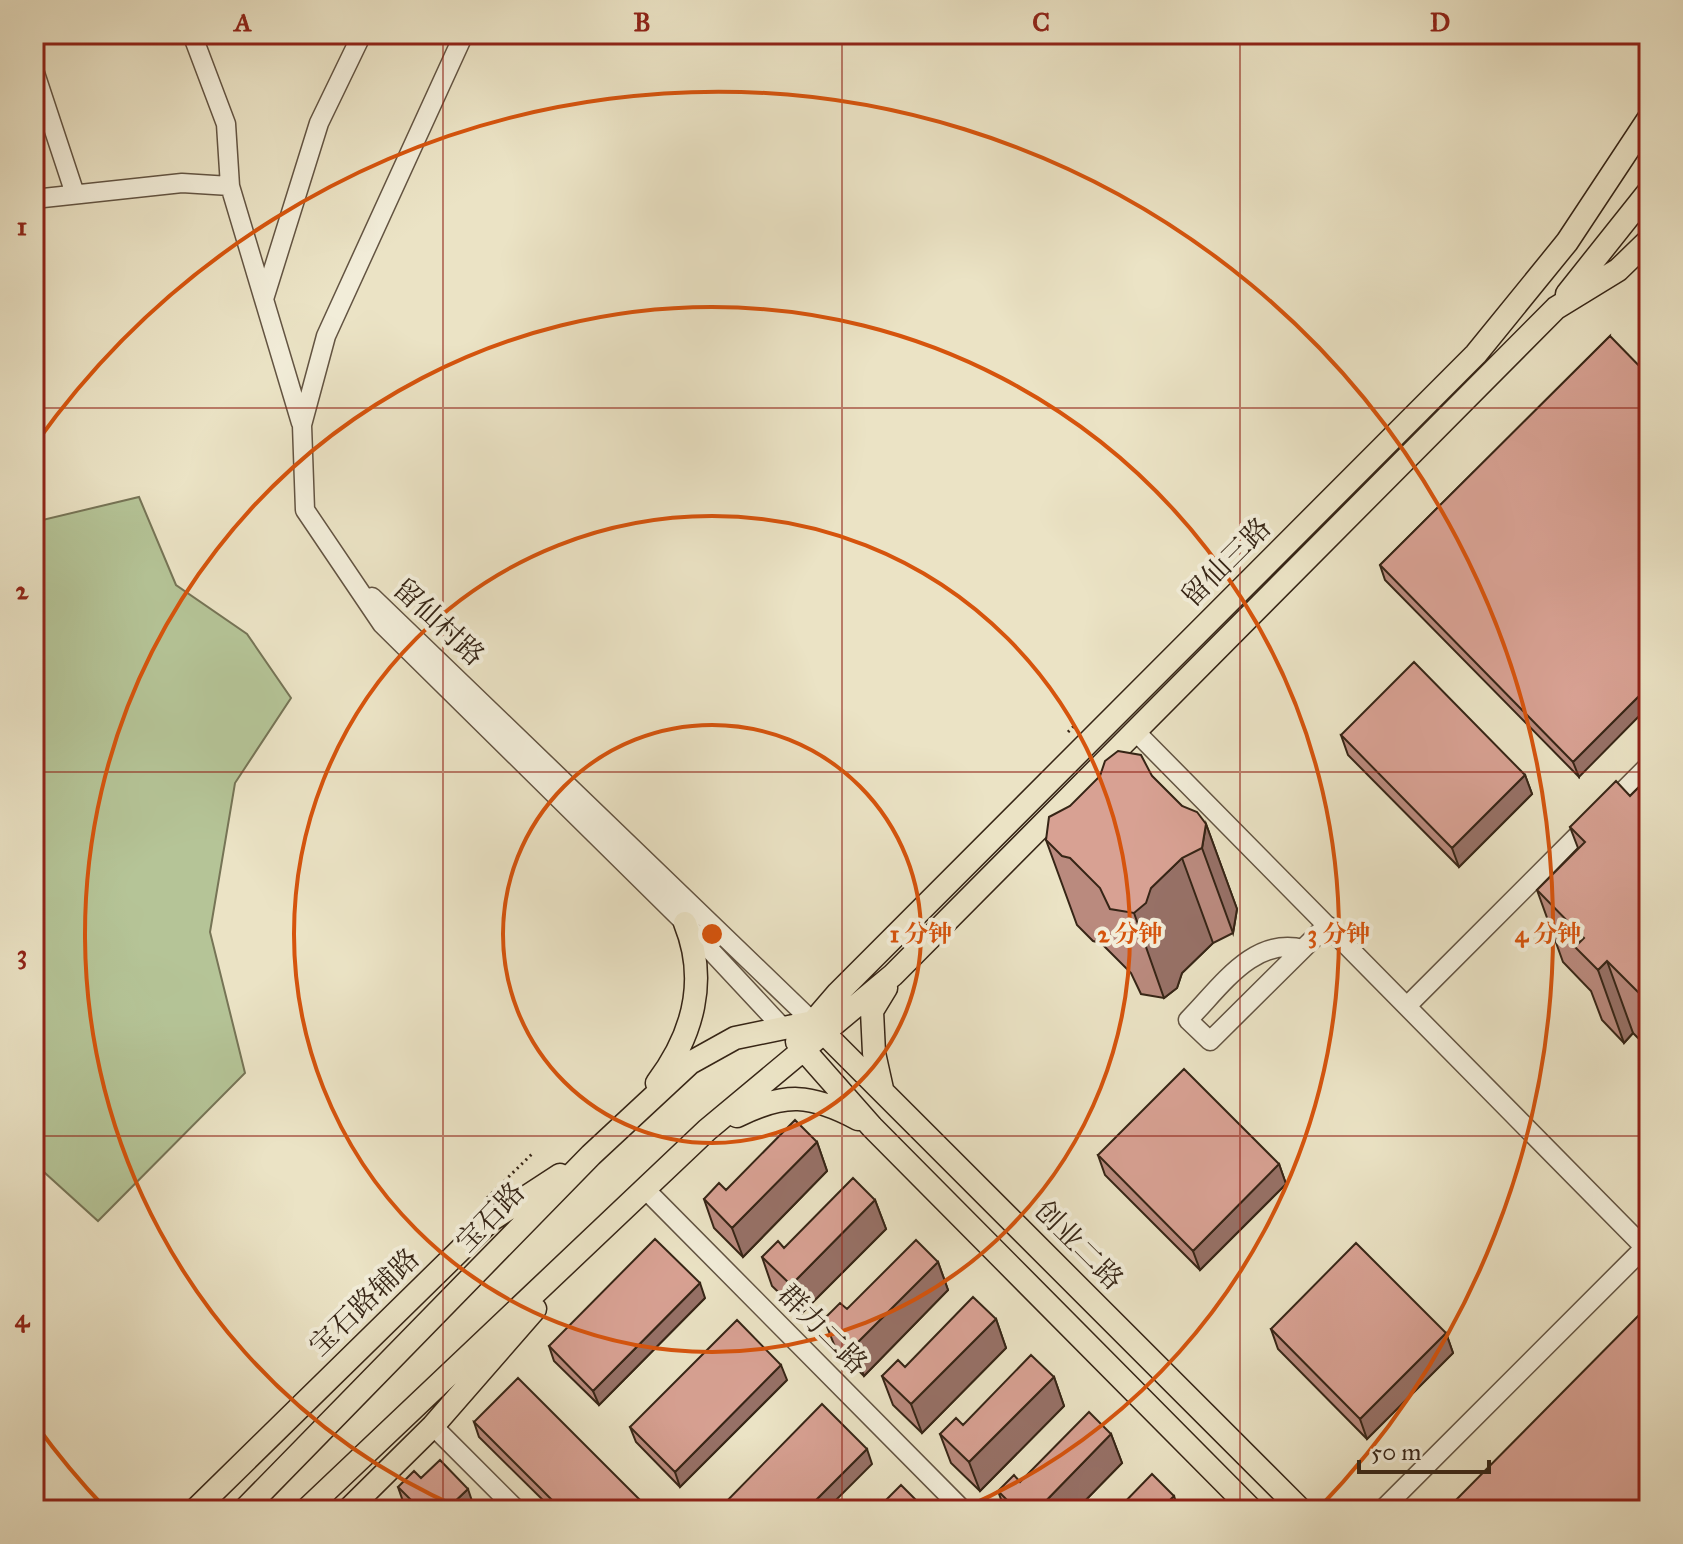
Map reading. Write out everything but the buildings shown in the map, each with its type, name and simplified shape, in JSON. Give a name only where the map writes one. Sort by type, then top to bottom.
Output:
[{"type":"main road","name":"留仙三路","points":[[820,1028],[838,993],[1476,354],[1567,242],[1649,118]]},
{"type":"main road","points":[[1556,308],[1649,191]]},
{"type":"main road","name":"留仙三路","points":[[820,1028],[893,975],[1556,308],[1618,270],[1649,240]]},
{"type":"main road","points":[[636,1110],[663,1075],[693,1012],[698,987],[697,961],[685,923]]},
{"type":"main road","points":[[882,1090],[874,1053],[872,1011],[893,975]]},
{"type":"main road","name":"宝石路","points":[[244,1510],[591,1155],[690,1063],[718,1044],[782,1027],[820,1028]]},
{"type":"main road","points":[[782,1027],[872,1127],[1252,1510]]},
{"type":"main road","points":[[306,1510],[624,1206],[707,1130],[805,1051],[820,1028]]},
{"type":"main road","name":"创业二路","points":[[820,1028],[1301,1510]]},
{"type":"main road","points":[[707,1130],[756,1107],[801,1097],[834,1106],[872,1127]]},
{"type":"main road","name":"宝石路辅路","points":[[195,1510],[491,1220],[591,1155]]},
{"type":"main road","points":[[348,1510],[433,1426],[624,1206]]},
{"type":"street","points":[[192,34],[226,124],[230,186],[302,425],[305,510],[361,588]]},
{"type":"street","points":[[264,299],[319,123],[362,34]]},
{"type":"street","points":[[302,425],[326,336],[464,34]]},
{"type":"street","points":[[34,70],[75,194]]},
{"type":"street","points":[[34,199],[182,183],[230,186]]},
{"type":"street","name":"留仙村路","points":[[361,588],[395,616],[820,1028]]},
{"type":"street","name":"留仙村路","points":[[361,588],[382,624],[685,923],[782,1027]]},
{"type":"street","points":[[1135,731],[1648,1247],[1382,1510]]},
{"type":"street","points":[[1407,1006],[1649,765]]},
{"type":"street","points":[[1303,949],[1276,946],[1252,956],[1188,1020],[1210,1041],[1303,949],[1327,925]]},
{"type":"street","name":"群力二路","points":[[644,1188],[963,1510]]},
{"type":"street","points":[[433,1426],[456,1460],[517,1510]]},
{"type":"green space","points":[[139,497],[176,585],[247,634],[291,698],[235,783],[210,932],[245,1073],[98,1221],[34,1163],[34,522]]}]
